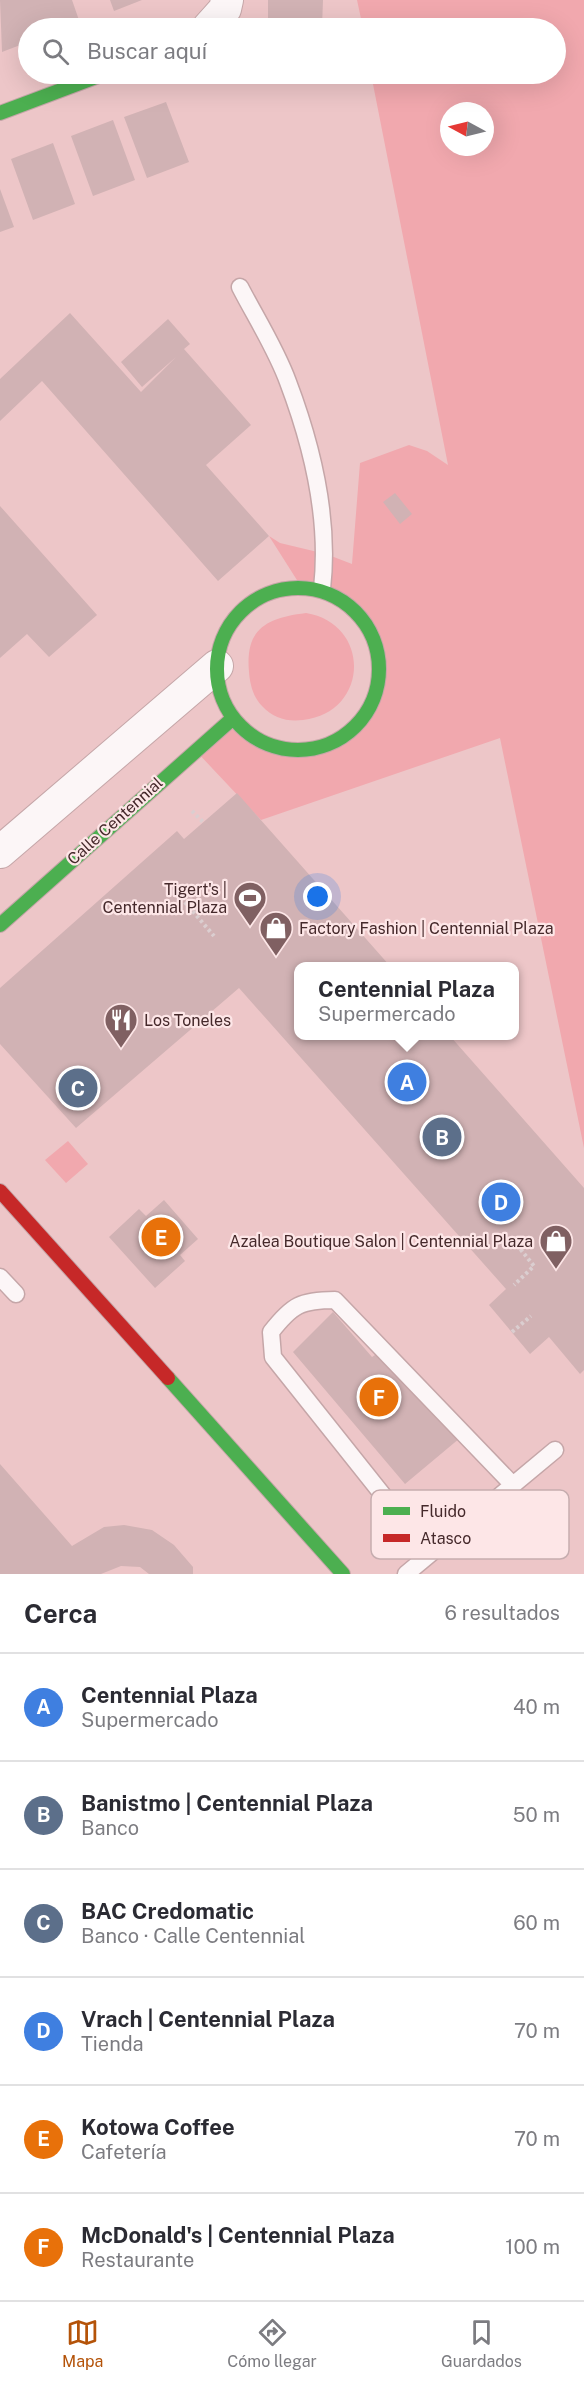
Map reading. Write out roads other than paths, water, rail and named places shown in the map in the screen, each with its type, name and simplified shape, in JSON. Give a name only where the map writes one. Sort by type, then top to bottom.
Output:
[{"type":"street","points":[[217,18],[225,9],[227,0]]},
{"type":"street","points":[[0,113],[77,84]]},
{"type":"street","points":[[302,588],[322,589],[335,595],[356,612],[372,634],[379,661],[376,688],[366,713],[347,733],[323,746],[296,750],[269,744],[245,731],[232,718],[218,685],[217,666],[221,642],[235,617],[255,599],[302,588]]},
{"type":"street","points":[[0,852],[217,666]]},
{"type":"street","name":"Calle Centennial","points":[[0,924],[232,718]]},
{"type":"street","points":[[0,1191],[343,1574]]},
{"type":"lane","points":[[240,287],[288,381],[319,484],[326,554],[322,589]]},
{"type":"lane","points":[[0,1276],[16,1294]]},
{"type":"lane","points":[[379,1490],[273,1357],[271,1332],[288,1310],[310,1300],[335,1300],[512,1484]]},
{"type":"lane","points":[[505,1490],[555,1450]]},
{"type":"lane","points":[[406,1574],[422,1559]]},
{"type":"place","name":"Tigert's | Centennial Plaza","points":[[250,927]]},
{"type":"place","name":"Factory Fashion | Centennial Plaza","points":[[276,957]]},
{"type":"place","name":"Los Toneles","points":[[121,1049]]},
{"type":"place","name":"Centennial Plaza","points":[[407,1082]]},
{"type":"place","name":"BAC Credomatic","points":[[78,1088]]},
{"type":"place","name":"Banistmo | Centennial Plaza","points":[[442,1137]]},
{"type":"place","name":"Vrach | Centennial Plaza","points":[[501,1202]]},
{"type":"place","name":"Kotowa Coffee","points":[[161,1237]]},
{"type":"place","name":"Azalea Boutique Salon | Centennial Plaza","points":[[556,1270]]},
{"type":"place","name":"McDonald's | Centennial Plaza","points":[[379,1397]]}]
